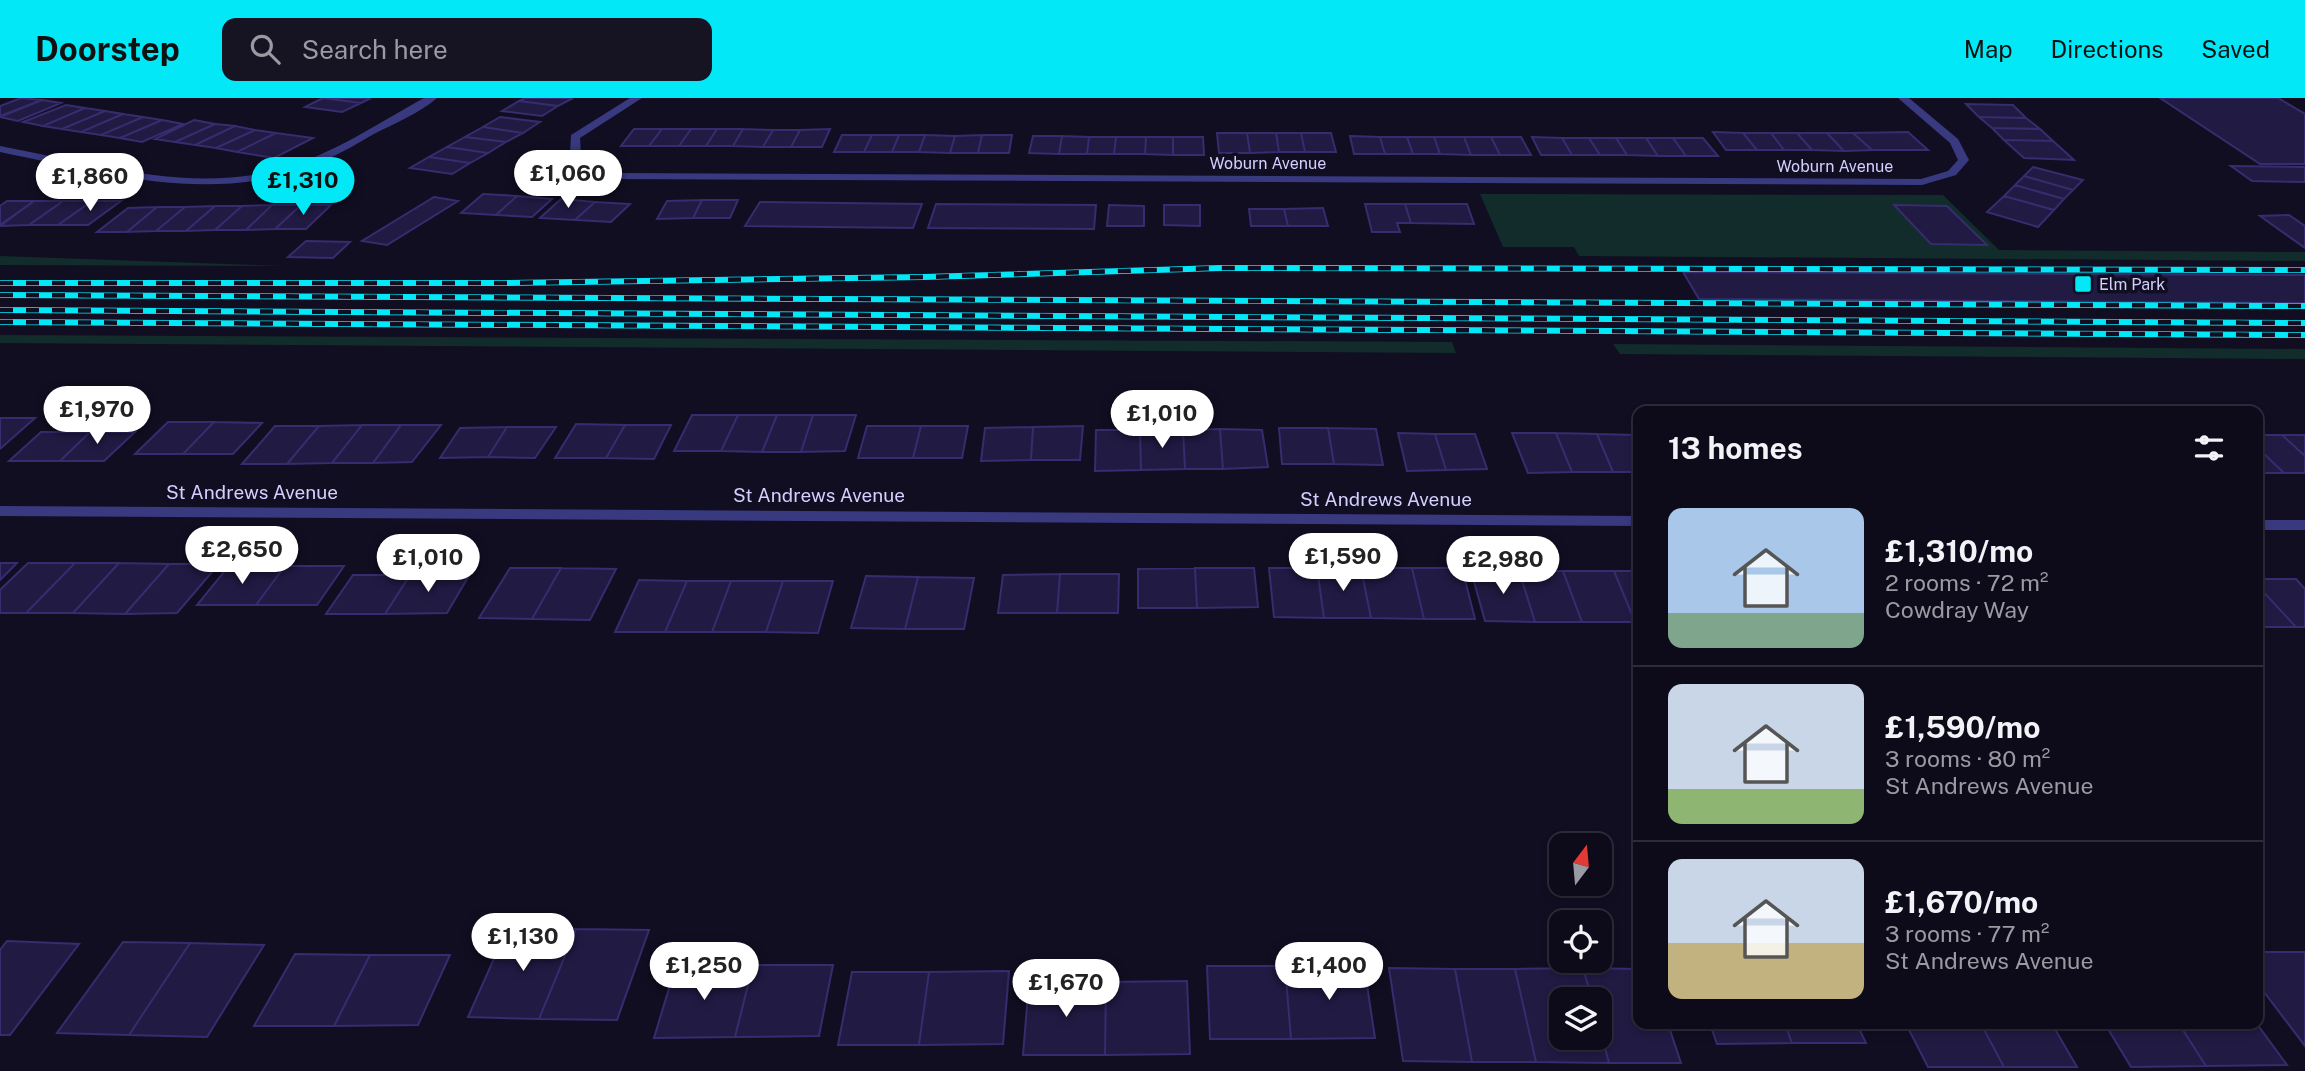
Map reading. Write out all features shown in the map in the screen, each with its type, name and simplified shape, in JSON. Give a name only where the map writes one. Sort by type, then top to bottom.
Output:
[{"type":"street","points":[[0,149],[194,183],[242,181],[305,164],[432,98]]},
{"type":"street","name":"Woburn Avenue","points":[[637,98],[575,137],[575,155],[583,164],[615,176],[1922,182],[1952,173],[1964,160],[1954,141],[1903,98]]},
{"type":"street","name":"St Andrews Avenue","points":[[0,511],[1633,521]]},
{"type":"street","points":[[2263,525],[2305,525]]},
{"type":"green space","points":[[1480,194],[1943,195],[1999,250],[2305,252],[2305,261],[1579,256],[1574,247],[1503,247]]},
{"type":"green space","points":[[0,256],[283,266],[0,265]]},
{"type":"green space","points":[[0,335],[1452,342],[1456,353],[0,343]]},
{"type":"green space","points":[[1613,344],[2305,349],[2305,359],[1620,354]]},
{"type":"building","points":[[21,98],[42,100],[0,116],[0,106]]},
{"type":"building","points":[[323,98],[371,98],[361,103]]},
{"type":"building","points":[[323,98],[361,103],[342,112],[305,107]]},
{"type":"building","points":[[525,98],[573,98],[558,106],[519,101]]},
{"type":"building","points":[[2160,98],[2278,98],[2305,114],[2305,164],[2260,164]]},
{"type":"building","points":[[42,100],[61,103],[18,121],[0,117]]},
{"type":"building","points":[[519,101],[558,106],[542,116],[502,111]]},
{"type":"building","points":[[1966,104],[2013,105],[2026,118],[1979,117]]},
{"type":"building","points":[[66,105],[85,108],[43,126],[23,122]]},
{"type":"building","points":[[85,108],[105,111],[62,129],[43,126]]},
{"type":"building","points":[[105,111],[123,114],[81,132],[62,129]]},
{"type":"building","points":[[123,114],[143,117],[101,135],[81,132]]},
{"type":"building","points":[[143,117],[162,120],[120,138],[101,135]]},
{"type":"building","points":[[500,117],[540,122],[523,133],[483,127]]},
{"type":"building","points":[[1979,117],[2026,118],[2040,129],[1992,128]]},
{"type":"building","points":[[162,120],[183,124],[142,142],[120,138]]},
{"type":"building","points":[[194,120],[215,124],[175,142],[155,139]]},
{"type":"building","points":[[215,124],[235,126],[195,145],[175,142]]},
{"type":"building","points":[[235,126],[255,130],[216,148],[195,145]]},
{"type":"building","points":[[483,127],[523,133],[506,142],[465,137]]},
{"type":"building","points":[[1992,128],[2040,129],[2053,141],[2004,140]]},
{"type":"building","points":[[634,129],[662,129],[649,146],[621,146]]},
{"type":"building","points":[[662,129],[691,129],[679,146],[649,146]]},
{"type":"building","points":[[691,129],[717,129],[706,146],[679,146]]},
{"type":"building","points":[[717,129],[743,129],[733,146],[706,146]]},
{"type":"building","points":[[743,129],[773,130],[763,147],[733,146]]},
{"type":"building","points":[[830,129],[822,147],[791,147],[800,130]]},
{"type":"building","points":[[255,130],[276,133],[237,152],[216,148]]},
{"type":"building","points":[[773,130],[800,130],[791,147],[763,147]]},
{"type":"building","points":[[1713,132],[1743,133],[1757,150],[1726,150]]},
{"type":"building","points":[[1908,132],[1928,150],[1872,150],[1853,133]]},
{"type":"building","points":[[276,133],[313,138],[274,158],[237,152]]},
{"type":"building","points":[[1217,133],[1247,133],[1250,153],[1219,153]]},
{"type":"building","points":[[1247,133],[1276,133],[1279,152],[1250,153]]},
{"type":"building","points":[[1276,133],[1301,133],[1305,152],[1279,152]]},
{"type":"building","points":[[1301,133],[1331,133],[1336,152],[1305,152]]},
{"type":"building","points":[[1743,133],[1771,133],[1784,150],[1757,150]]},
{"type":"building","points":[[1771,133],[1797,133],[1812,150],[1784,150]]},
{"type":"building","points":[[1797,133],[1827,133],[1844,151],[1812,150]]},
{"type":"building","points":[[1827,133],[1853,133],[1872,150],[1844,151]]},
{"type":"building","points":[[842,135],[872,135],[864,152],[834,152]]},
{"type":"building","points":[[872,135],[899,135],[892,152],[864,152]]},
{"type":"building","points":[[899,135],[925,135],[919,152],[892,152]]},
{"type":"building","points":[[925,135],[955,136],[950,153],[919,152]]},
{"type":"building","points":[[982,135],[1012,135],[1009,153],[978,153]]},
{"type":"building","points":[[982,135],[978,153],[950,153],[955,136]]},
{"type":"building","points":[[1033,136],[1062,136],[1059,154],[1029,153]]},
{"type":"building","points":[[1062,136],[1089,137],[1087,154],[1059,154]]},
{"type":"building","points":[[1350,136],[1380,137],[1385,154],[1354,154]]},
{"type":"building","points":[[465,137],[506,142],[488,153],[447,147]]},
{"type":"building","points":[[1089,137],[1116,137],[1114,154],[1087,154]]},
{"type":"building","points":[[1116,137],[1146,137],[1145,154],[1114,154]]},
{"type":"building","points":[[1146,137],[1173,137],[1173,155],[1145,154]]},
{"type":"building","points":[[1173,137],[1203,137],[1204,155],[1173,155]]},
{"type":"building","points":[[1380,137],[1407,137],[1413,154],[1385,154]]},
{"type":"building","points":[[1407,137],[1434,137],[1440,154],[1413,154]]},
{"type":"building","points":[[1434,137],[1464,137],[1471,155],[1440,154]]},
{"type":"building","points":[[1464,137],[1491,137],[1500,155],[1471,155]]},
{"type":"building","points":[[1491,137],[1521,137],[1531,155],[1500,155]]},
{"type":"building","points":[[1532,137],[1562,138],[1572,155],[1541,155]]},
{"type":"building","points":[[1562,138],[1589,138],[1600,155],[1572,155]]},
{"type":"building","points":[[1589,138],[1616,138],[1627,155],[1600,155]]},
{"type":"building","points":[[1616,138],[1646,138],[1658,156],[1627,155]]},
{"type":"building","points":[[1646,138],[1673,138],[1686,156],[1658,156]]},
{"type":"building","points":[[1673,138],[1703,138],[1718,156],[1686,156]]},
{"type":"building","points":[[2004,140],[2053,141],[2074,160],[2024,158]]},
{"type":"building","points":[[447,147],[488,153],[470,163],[429,157]]},
{"type":"building","points":[[429,157],[470,163],[452,174],[410,168]]},
{"type":"building","points":[[2231,166],[2305,167],[2305,182],[2252,181]]},
{"type":"building","points":[[2033,167],[2083,180],[2073,190],[2024,176]]},
{"type":"building","points":[[2024,176],[2073,190],[2064,199],[2015,185]]},
{"type":"building","points":[[2015,185],[2064,199],[2054,210],[2004,196]]},
{"type":"building","points":[[483,194],[517,196],[496,215],[461,213]]},
{"type":"building","points":[[517,196],[552,199],[532,217],[496,215]]},
{"type":"building","points":[[2004,196],[2054,210],[2038,227],[1987,212]]},
{"type":"building","points":[[434,197],[458,201],[387,245],[362,241]]},
{"type":"building","points":[[561,199],[595,202],[575,220],[540,218]]},
{"type":"building","points":[[702,200],[738,200],[730,218],[693,218]]},
{"type":"building","points":[[702,200],[693,218],[657,219],[667,201]]},
{"type":"building","points":[[7,201],[34,201],[0,225],[0,206]]},
{"type":"building","points":[[34,201],[63,201],[29,225],[0,226]]},
{"type":"building","points":[[63,201],[92,201],[58,225],[29,225]]},
{"type":"building","points":[[92,201],[121,201],[88,225],[58,225]]},
{"type":"building","points":[[595,202],[630,204],[611,222],[575,220]]},
{"type":"building","points":[[760,202],[922,204],[913,228],[745,226]]},
{"type":"building","points":[[936,204],[1096,205],[1094,229],[928,228]]},
{"type":"building","points":[[1365,204],[1405,204],[1411,223],[1397,223],[1400,232],[1372,232]]},
{"type":"building","points":[[1405,204],[1467,204],[1474,224],[1411,223]]},
{"type":"building","points":[[272,205],[246,230],[215,230],[242,206]]},
{"type":"building","points":[[272,205],[301,205],[275,229],[246,230]]},
{"type":"building","points":[[301,205],[331,205],[306,229],[275,229]]},
{"type":"building","points":[[1109,205],[1144,206],[1144,226],[1107,226]]},
{"type":"building","points":[[1164,205],[1200,205],[1200,226],[1164,225]]},
{"type":"building","points":[[1894,205],[1947,206],[1987,245],[1931,244]]},
{"type":"building","points":[[215,206],[186,231],[156,231],[185,207]]},
{"type":"building","points":[[215,206],[242,206],[215,230],[186,231]]},
{"type":"building","points":[[157,207],[185,207],[156,231],[127,232]]},
{"type":"building","points":[[157,207],[127,232],[97,232],[128,208]]},
{"type":"building","points":[[1323,208],[1328,226],[1288,226],[1284,209]]},
{"type":"building","points":[[1249,209],[1284,209],[1288,226],[1251,226]]},
{"type":"building","points":[[2289,215],[2305,226],[2305,248],[2260,216]]},
{"type":"building","points":[[306,241],[350,242],[333,258],[288,257]]},
{"type":"building","points":[[1683,272],[2305,275],[2305,303],[1699,299]]},
{"type":"building","points":[[692,415],[738,415],[721,451],[674,451]]},
{"type":"building","points":[[738,415],[777,415],[762,452],[721,451]]},
{"type":"building","points":[[777,415],[813,415],[801,452],[762,452]]},
{"type":"building","points":[[813,415],[856,415],[845,451],[801,452]]},
{"type":"building","points":[[0,418],[35,418],[0,449]]},
{"type":"building","points":[[168,422],[214,422],[183,454],[135,454]]},
{"type":"building","points":[[214,422],[262,423],[233,454],[183,454]]},
{"type":"building","points":[[576,424],[625,425],[606,458],[555,458]]},
{"type":"building","points":[[362,425],[401,425],[373,463],[332,463]]},
{"type":"building","points":[[362,425],[332,463],[287,464],[319,426]]},
{"type":"building","points":[[401,425],[441,425],[412,462],[373,463]]},
{"type":"building","points":[[625,425],[671,425],[654,459],[606,458]]},
{"type":"building","points":[[275,426],[319,426],[287,464],[242,464]]},
{"type":"building","points":[[867,426],[921,426],[913,458],[858,458]]},
{"type":"building","points":[[921,426],[968,426],[962,458],[913,458]]},
{"type":"building","points":[[1083,426],[1080,460],[1031,460],[1033,427]]},
{"type":"building","points":[[507,427],[556,427],[535,458],[488,457]]},
{"type":"building","points":[[507,427],[488,457],[440,458],[460,428]]},
{"type":"building","points":[[1033,427],[1031,460],[981,461],[985,428]]},
{"type":"building","points":[[1279,428],[1328,428],[1334,464],[1282,464]]},
{"type":"building","points":[[1328,428],[1376,429],[1383,465],[1334,464]]},
{"type":"building","points":[[1220,429],[1262,430],[1268,467],[1223,469]]},
{"type":"building","points":[[1220,429],[1223,469],[1185,469],[1183,430]]},
{"type":"building","points":[[1096,430],[1140,430],[1141,470],[1095,471]]},
{"type":"building","points":[[1140,430],[1183,430],[1185,469],[1141,470]]},
{"type":"building","points":[[41,432],[90,432],[60,461],[9,461]]},
{"type":"building","points":[[90,432],[135,432],[104,461],[60,461]]},
{"type":"building","points":[[1398,433],[1435,434],[1446,470],[1407,471]]},
{"type":"building","points":[[1512,433],[1556,433],[1572,472],[1528,473]]},
{"type":"building","points":[[1556,433],[1597,434],[1613,472],[1572,472]]},
{"type":"building","points":[[1435,434],[1475,434],[1487,469],[1446,470]]},
{"type":"building","points":[[1597,434],[1633,435],[1633,472],[1613,472]]},
{"type":"building","points":[[2263,435],[2282,435],[2305,456],[2305,473],[2284,473],[2263,453]]},
{"type":"building","points":[[2282,435],[2305,435],[2305,456]]},
{"type":"building","points":[[2263,453],[2284,473],[2263,473]]},
{"type":"building","points":[[0,563],[17,563],[0,580]]},
{"type":"building","points":[[28,563],[75,563],[26,613],[0,613],[0,590]]},
{"type":"building","points":[[75,563],[119,563],[73,613],[26,613]]},
{"type":"building","points":[[119,563],[169,564],[125,614],[73,613]]},
{"type":"building","points":[[169,564],[219,564],[177,613],[125,614]]},
{"type":"building","points":[[285,566],[344,566],[317,605],[256,605]]},
{"type":"building","points":[[285,566],[256,605],[197,605],[228,567]]},
{"type":"building","points":[[510,568],[561,568],[532,619],[479,618]]},
{"type":"building","points":[[561,568],[616,569],[590,620],[532,619]]},
{"type":"building","points":[[1195,568],[1254,568],[1258,607],[1197,608]]},
{"type":"building","points":[[1195,568],[1197,608],[1138,608],[1138,569]]},
{"type":"building","points":[[1269,568],[1317,568],[1324,618],[1274,617]]},
{"type":"building","points":[[1317,568],[1361,568],[1371,618],[1324,618]]},
{"type":"building","points":[[1361,568],[1412,568],[1424,619],[1371,618]]},
{"type":"building","points":[[1412,568],[1462,568],[1475,619],[1424,619]]},
{"type":"building","points":[[1471,571],[1519,571],[1535,622],[1485,621]]},
{"type":"building","points":[[1519,571],[1563,571],[1582,622],[1535,622]]},
{"type":"building","points":[[1563,571],[1614,571],[1633,622],[1582,622]]},
{"type":"building","points":[[1614,571],[1633,571],[1633,617]]},
{"type":"building","points":[[470,574],[447,613],[385,614],[410,575]]},
{"type":"building","points":[[1060,574],[1119,574],[1118,613],[1057,613]]},
{"type":"building","points":[[1060,574],[1057,613],[998,613],[1003,575]]},
{"type":"building","points":[[353,575],[410,575],[385,614],[326,614]]},
{"type":"building","points":[[866,576],[918,577],[905,629],[851,628]]},
{"type":"building","points":[[918,577],[974,578],[964,629],[905,629]]},
{"type":"building","points":[[2263,579],[2296,579],[2305,589],[2305,627],[2296,627],[2263,591]]},
{"type":"building","points":[[639,580],[687,581],[665,632],[615,632]]},
{"type":"building","points":[[687,581],[731,581],[712,632],[665,632]]},
{"type":"building","points":[[731,581],[783,581],[766,632],[712,632]]},
{"type":"building","points":[[783,581],[833,581],[818,633],[766,632]]},
{"type":"building","points":[[2263,591],[2296,627],[2263,627]]},
{"type":"building","points":[[508,927],[576,929],[539,1019],[468,1017]]},
{"type":"building","points":[[576,929],[649,930],[617,1020],[539,1019]]},
{"type":"building","points":[[7,941],[79,944],[10,1035],[0,1035],[0,950]]},
{"type":"building","points":[[123,942],[190,943],[129,1035],[57,1033]]},
{"type":"building","points":[[190,943],[264,945],[207,1037],[129,1035]]},
{"type":"building","points":[[2263,952],[2305,952],[2305,1046],[2263,991]]},
{"type":"building","points":[[295,954],[370,955],[334,1026],[254,1026]]},
{"type":"building","points":[[370,955],[450,955],[418,1025],[334,1026]]},
{"type":"building","points":[[676,965],[753,965],[735,1037],[654,1038]]},
{"type":"building","points":[[753,965],[833,965],[819,1036],[735,1037]]},
{"type":"building","points":[[1364,965],[1375,1038],[1291,1039],[1285,966]]},
{"type":"building","points":[[1207,966],[1285,966],[1291,1039],[1210,1039]]},
{"type":"building","points":[[1389,968],[1455,969],[1472,1062],[1403,1061]]},
{"type":"building","points":[[1549,968],[1549,973],[1584,973],[1589,987],[1549,987],[1549,1050],[1606,1050],[1609,1063],[1536,1062],[1515,969]]},
{"type":"building","points":[[1455,969],[1515,969],[1536,1062],[1472,1062]]},
{"type":"building","points":[[1612,969],[1633,969],[1633,1029],[1670,1029],[1681,1063],[1609,1063],[1606,1050],[1612,1050],[1612,987],[1589,987],[1584,973],[1612,973]]},
{"type":"building","points":[[1009,971],[1003,1044],[919,1045],[929,972]]},
{"type":"building","points":[[852,972],[929,972],[919,1045],[838,1045]]},
{"type":"building","points":[[1187,981],[1190,1054],[1105,1055],[1106,982]]},
{"type":"building","points":[[1029,982],[1106,982],[1105,1055],[1023,1055]]},
{"type":"building","points":[[1712,1029],[1787,1029],[1792,1043],[1717,1044]]},
{"type":"building","points":[[1787,1029],[1859,1029],[1866,1043],[1792,1043]]},
{"type":"building","points":[[1909,1029],[1984,1029],[2004,1067],[1928,1067]]},
{"type":"building","points":[[1984,1029],[2055,1029],[2077,1067],[2004,1067]]},
{"type":"building","points":[[2108,1029],[2182,1029],[2206,1066],[2131,1067]]},
{"type":"building","points":[[2182,1029],[2261,1029],[2287,1065],[2206,1066]]},
{"type":"railway","points":[[0,283],[503,283],[924,277],[1220,268],[2305,270]]},
{"type":"railway","points":[[0,295],[2305,306]]},
{"type":"railway","points":[[0,310],[2305,323]]},
{"type":"railway","points":[[0,322],[2305,335]]},
{"type":"place","name":"Elm Park","points":[[2083,284]]}]
